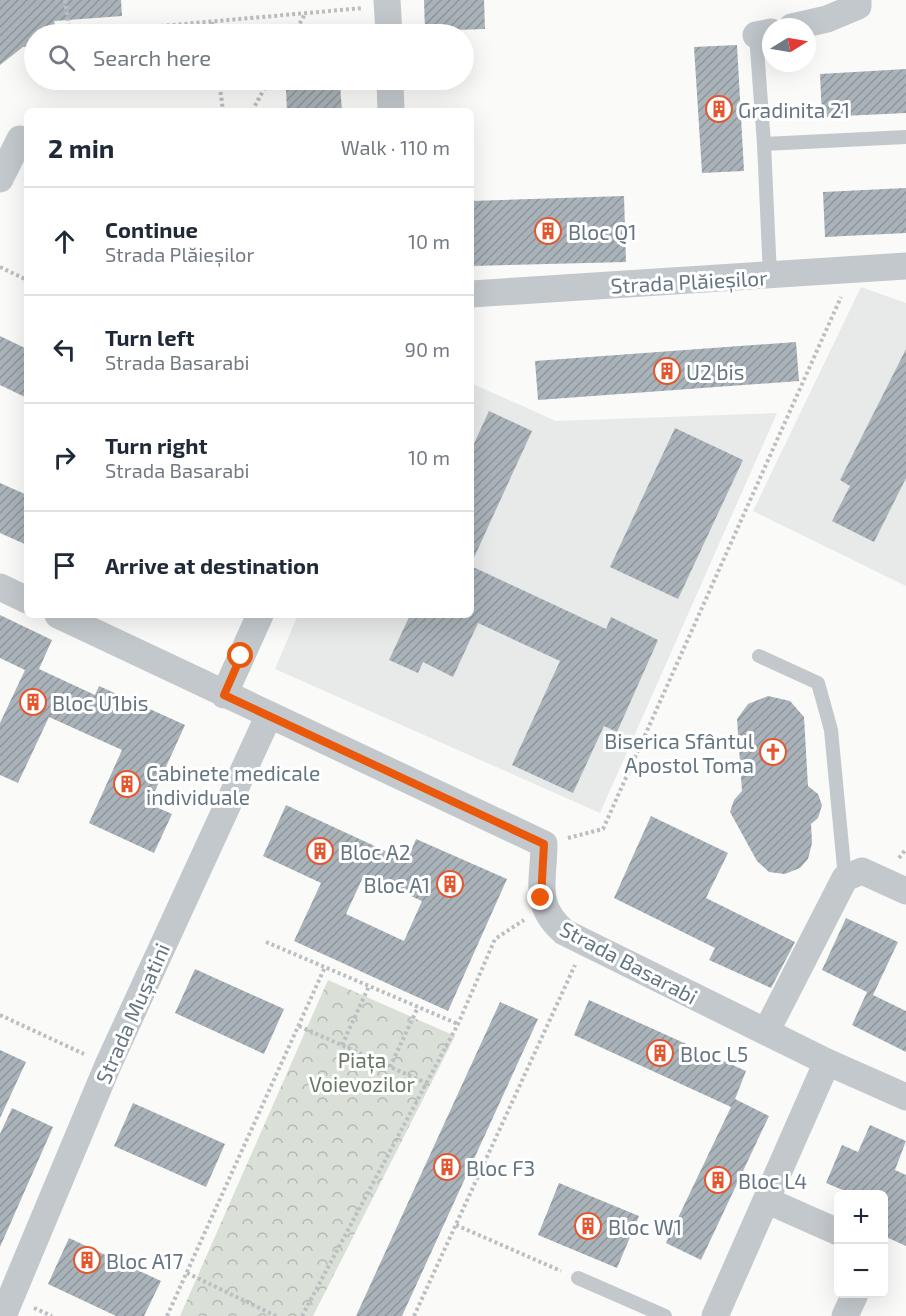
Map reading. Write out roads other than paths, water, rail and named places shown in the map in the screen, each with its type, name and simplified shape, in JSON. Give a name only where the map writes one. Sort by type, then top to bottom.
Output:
[{"type":"street","points":[[816,22],[858,6],[858,0]]},
{"type":"street","points":[[387,3],[388,24]]},
{"type":"street","points":[[390,90],[391,108]]},
{"type":"street","points":[[0,179],[20,139],[24,141]]},
{"type":"street","name":"Strada Plăieșilor","points":[[474,294],[906,266]]},
{"type":"street","points":[[0,587],[24,599]]},
{"type":"street","points":[[64,618],[269,715]]},
{"type":"street","points":[[224,695],[259,618]]},
{"type":"street","name":"Strada Basarabi","points":[[269,715],[544,844],[541,898],[544,910],[564,932],[828,1062],[906,1097]]},
{"type":"street","name":"Strada Mușatini","points":[[3,1316],[108,1065],[269,715]]},
{"type":"street","points":[[766,1032],[845,878],[862,871],[906,891]]},
{"type":"street","points":[[715,1316],[768,1202],[828,1062]]},
{"type":"street","points":[[768,1202],[834,1230]]},
{"type":"street","points":[[845,1316],[853,1298]]},
{"type":"lane","points":[[764,72],[770,276]]},
{"type":"lane","points":[[765,144],[906,137]]},
{"type":"lane","points":[[759,656],[818,682],[831,730],[845,878]]},
{"type":"lane","points":[[578,1278],[665,1316]]},
{"type":"place","name":"Gradinita 21","points":[[719,109]]},
{"type":"place","name":"Bloc Q1","points":[[548,231]]},
{"type":"place","name":"U2 bis","points":[[667,371]]},
{"type":"place","name":"Bloc U1bis","points":[[33,702]]},
{"type":"place","name":"Biserica Sfântul Apostol Toma","points":[[773,752]]},
{"type":"place","name":"Cabinete medicale individuale","points":[[127,784]]},
{"type":"place","name":"Bloc A2","points":[[320,851]]},
{"type":"place","name":"Bloc A1","points":[[450,884]]},
{"type":"place","name":"Bloc L5","points":[[660,1053]]},
{"type":"place","name":"Bloc F3","points":[[447,1167]]},
{"type":"place","name":"Bloc L4","points":[[718,1180]]},
{"type":"place","name":"Bloc W1","points":[[588,1226]]},
{"type":"place","name":"Bloc A17","points":[[87,1260]]},
{"type":"park label","name":"Piața Voievozilor","points":[[362,1071]]}]
